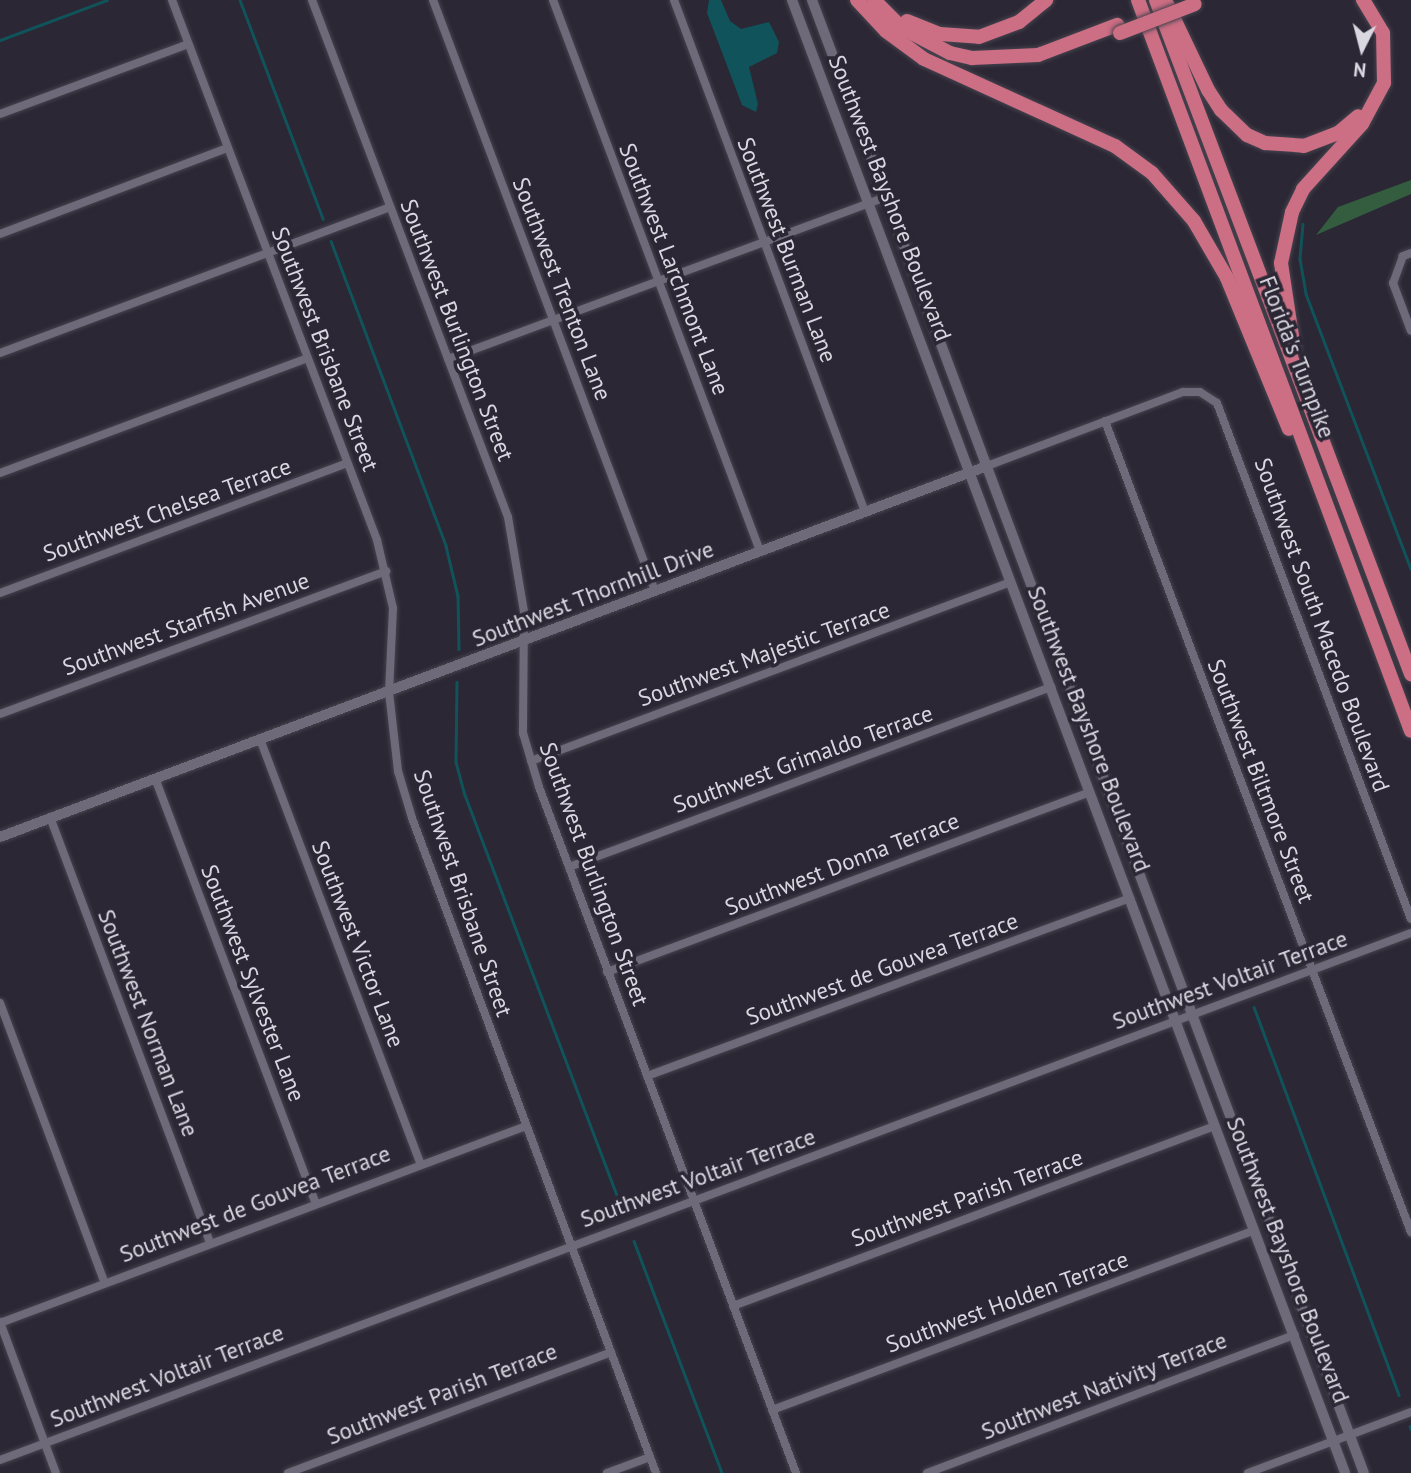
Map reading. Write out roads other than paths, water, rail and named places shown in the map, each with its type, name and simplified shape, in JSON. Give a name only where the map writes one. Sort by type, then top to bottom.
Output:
[{"type":"highway","points":[[857,0],[905,47],[1115,146],[1152,173],[1174,196],[1194,221],[1227,278],[1330,516]]},
{"type":"highway","points":[[874,0],[902,28],[950,53],[972,58],[1038,55],[1118,29]]},
{"type":"highway","points":[[881,0],[925,30],[979,37],[1019,22],[1046,0]]},
{"type":"highway","name":"Florida's Turnpike","points":[[1138,0],[1411,731]]},
{"type":"highway","name":"Florida's Turnpike","points":[[1156,0],[1411,674]]},
{"type":"highway","points":[[1165,0],[1221,110],[1247,135],[1286,147],[1304,146],[1338,134],[1367,103],[1376,80],[1377,58],[1374,36],[1353,0]]},
{"type":"highway","points":[[1302,385],[1281,286],[1283,240],[1303,189],[1362,124],[1384,83],[1382,33],[1363,0]]},
{"type":"highway","points":[[905,47],[972,66],[1015,68],[1194,1]]},
{"type":"main road","name":"Southwest Bayshore Boulevard","points":[[792,0],[1345,1473]]},
{"type":"main road","name":"Southwest Bayshore Boulevard","points":[[811,0],[1364,1473]]},
{"type":"main road","points":[[1019,602],[1026,606],[1044,652],[1058,656]]},
{"type":"main road","points":[[1051,687],[1068,699],[1086,750],[1096,756]]},
{"type":"main road","points":[[1222,1144],[1231,1149],[1255,1214],[1268,1216]]},
{"type":"main road","points":[[1255,1230],[1273,1245],[1294,1303],[1303,1308]]},
{"type":"street","name":"Southwest Brisbane Street","points":[[172,0],[386,571],[394,643],[389,692],[398,771],[412,818],[656,1473]]},
{"type":"street","name":"Southwest Burlington Street","points":[[312,0],[508,517],[521,576],[524,640],[523,733],[531,761],[607,972],[796,1473]]},
{"type":"street","name":"Southwest Trenton Lane","points":[[433,0],[655,591]]},
{"type":"street","name":"Southwest Larchmont Lane","points":[[553,0],[760,551]]},
{"type":"street","name":"Southwest Burman Lane","points":[[674,0],[865,512]]},
{"type":"street","points":[[0,114],[188,44]]},
{"type":"street","points":[[0,234],[228,148]]},
{"type":"street","points":[[448,359],[885,197]]},
{"type":"street","points":[[0,353],[390,207]]},
{"type":"street","points":[[1411,253],[1403,256],[1393,282],[1411,331]]},
{"type":"street","points":[[0,473],[307,358]]},
{"type":"street","name":"Southwest Thornhill Drive","points":[[0,837],[1183,392],[1200,392]]},
{"type":"street","name":"Southwest South Macedo Boulevard","points":[[1200,392],[1217,403],[1226,419],[1411,919]]},
{"type":"street","name":"Southwest Biltmore Street","points":[[1105,421],[1411,1232]]},
{"type":"street","name":"Southwest Chelsea Terrace","points":[[0,593],[347,463]]},
{"type":"street","name":"Southwest Starfish Avenue","points":[[0,714],[386,571]]},
{"type":"street","name":"Southwest Majestic Terrace","points":[[531,761],[1011,582]]},
{"type":"street","name":"Southwest Grimaldo Terrace","points":[[569,867],[1051,687]]},
{"type":"street","name":"Southwest Victor Lane","points":[[261,738],[420,1163]]},
{"type":"street","name":"Southwest Sylvester Lane","points":[[155,778],[315,1202]]},
{"type":"street","name":"Southwest Donna Terrace","points":[[607,972],[1090,792]]},
{"type":"street","name":"Southwest Norman Lane","points":[[50,817],[211,1243]]},
{"type":"street","name":"Southwest de Gouvea Terrace","points":[[647,1076],[1130,898]]},
{"type":"street","name":"Southwest Voltair Terrace","points":[[0,1460],[1411,933]]},
{"type":"street","points":[[0,1003],[104,1281]]},
{"type":"street","name":"Southwest de Gouvea Terrace","points":[[0,1323],[104,1281],[526,1126]]},
{"type":"street","name":"Southwest Parish Terrace","points":[[733,1306],[1215,1126]]},
{"type":"street","name":"Southwest Holden Terrace","points":[[772,1410],[1255,1230]]},
{"type":"street","points":[[0,1323],[56,1473]]},
{"type":"street","name":"Southwest Nativity Terrace","points":[[927,1473],[1295,1335]]},
{"type":"street","name":"Southwest Parish Terrace","points":[[288,1473],[611,1352]]},
{"type":"street","points":[[1248,1473],[1411,1412]]},
{"type":"street","points":[[607,1473],[650,1457]]},
{"type":"water","points":[[709,0],[721,0],[730,21],[741,29],[769,22],[779,42],[777,53],[749,67],[758,104],[756,112],[742,105],[707,13]]},
{"type":"waterway","points":[[0,40],[107,0]]},
{"type":"waterway","points":[[240,0],[323,219]]},
{"type":"waterway","points":[[1303,224],[1300,259],[1306,294],[1411,569]]},
{"type":"waterway","points":[[331,241],[446,546],[458,596],[459,649]]},
{"type":"waterway","points":[[457,682],[456,762],[465,795],[624,1214]]},
{"type":"waterway","points":[[1254,1007],[1399,1395]]},
{"type":"waterway","points":[[634,1241],[722,1473]]}]
